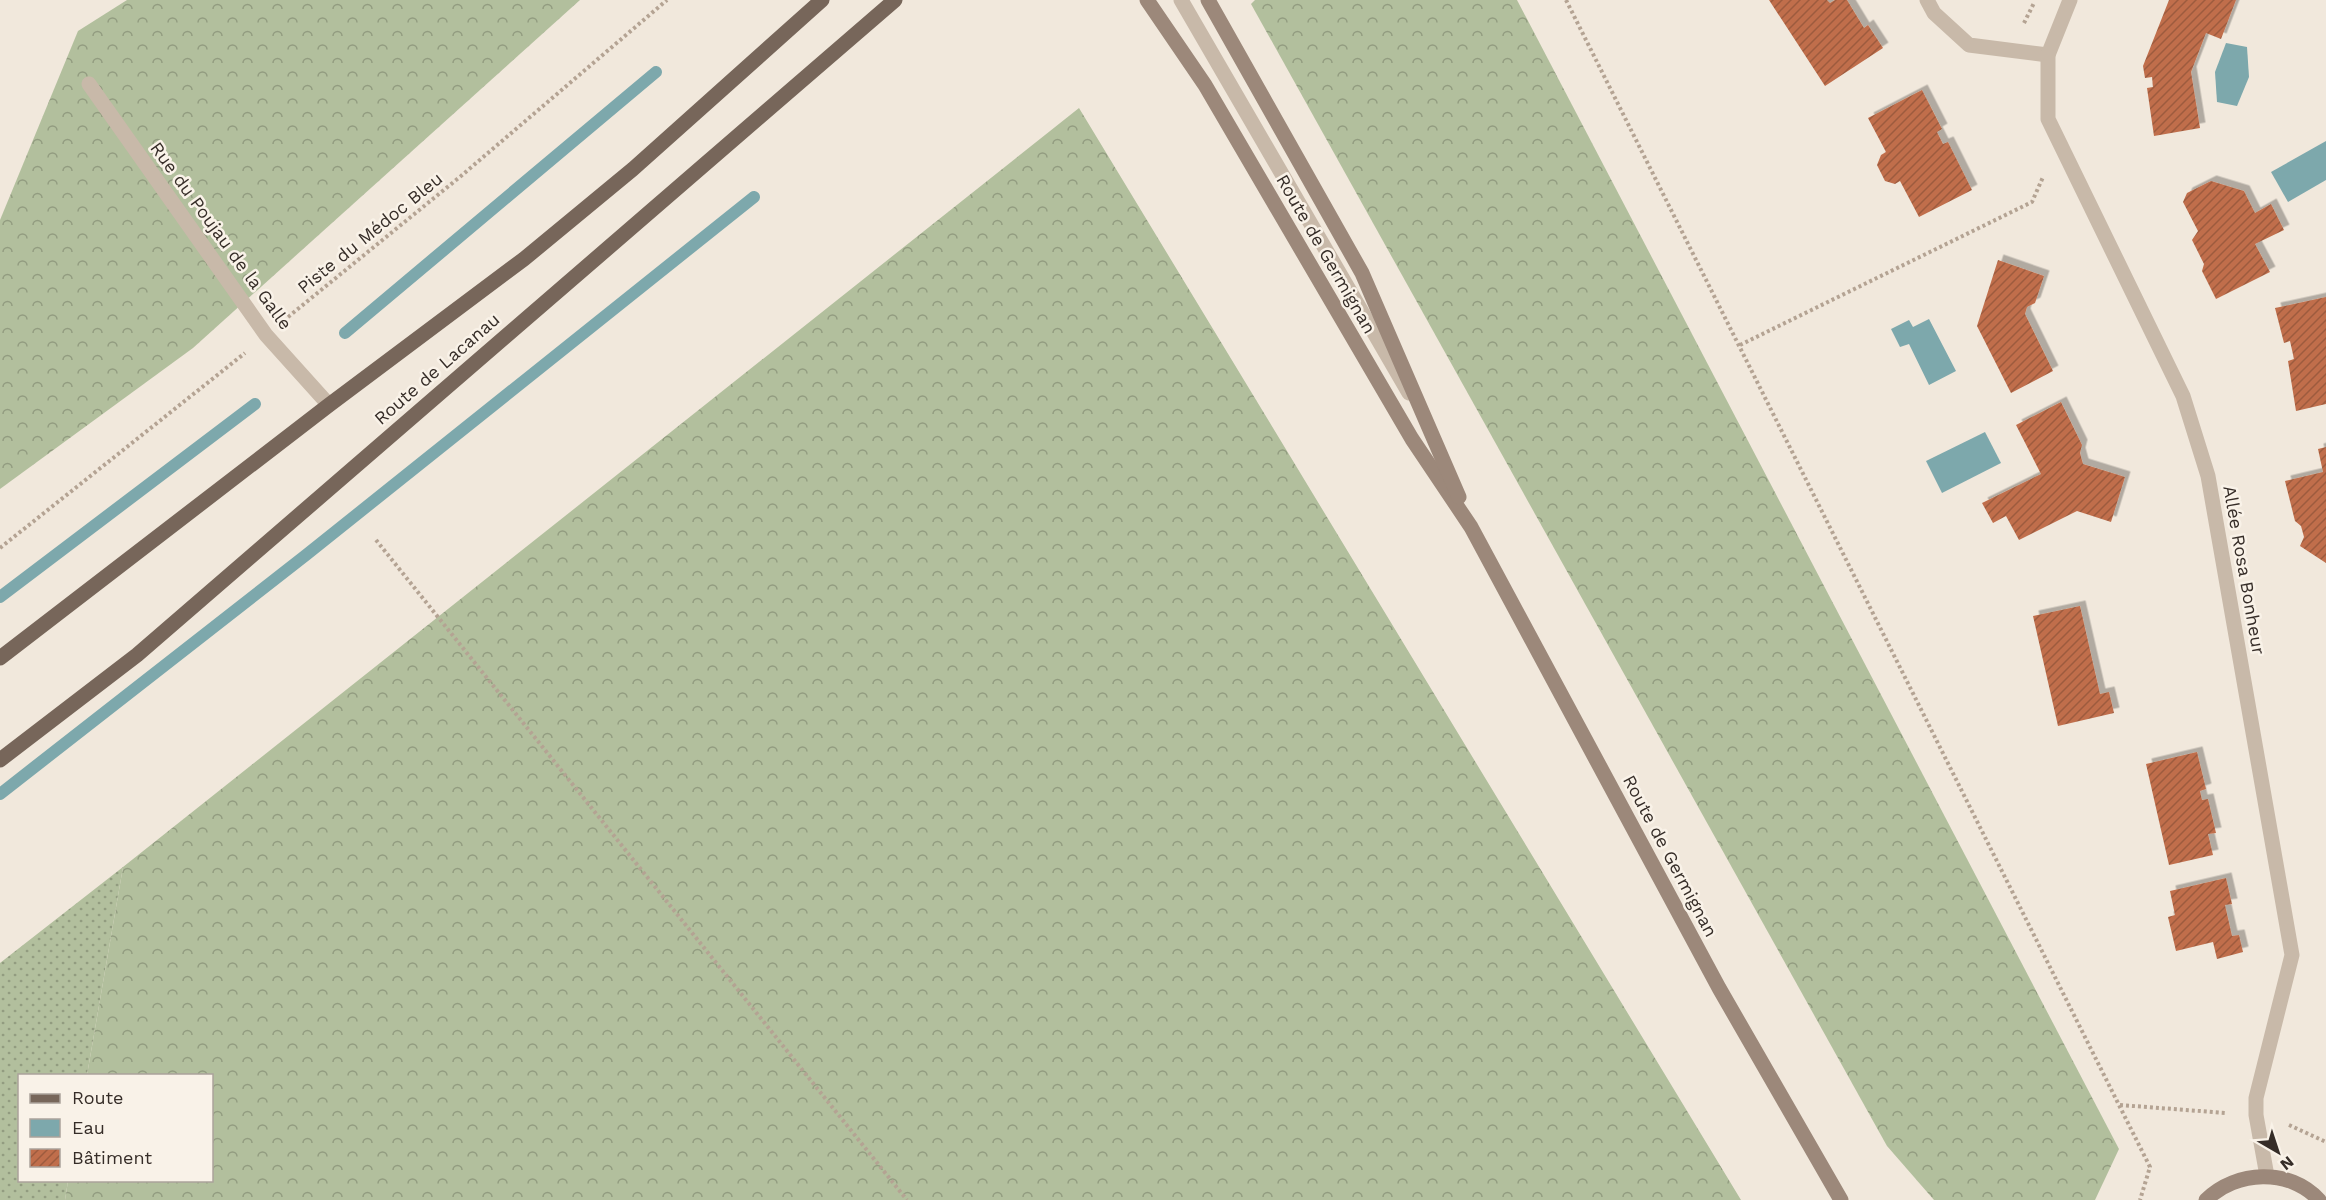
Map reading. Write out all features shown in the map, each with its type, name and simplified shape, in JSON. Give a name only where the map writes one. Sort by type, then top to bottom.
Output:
[{"type":"main road","name":"Route de Lacanau","points":[[0,658],[329,405],[524,259],[633,169],[822,0]]},
{"type":"main road","name":"Route de Lacanau","points":[[0,760],[137,655],[895,0]]},
{"type":"street","name":"Route de Germignan","points":[[1147,0],[1204,85],[1412,439],[1471,527],[1719,988],[1841,1200]]},
{"type":"street","points":[[1181,0],[1435,437]]},
{"type":"street","name":"Route de Germignan","points":[[1208,0],[1362,273],[1435,437],[1471,527]]},
{"type":"street","points":[[1927,0],[1934,13],[1969,45],[2048,55]]},
{"type":"street","name":"Allée Rosa Bonheur","points":[[2070,0],[2048,55],[2048,119],[2183,396],[2208,476],[2292,955],[2256,1098],[2256,1115],[2267,1176]]},
{"type":"street","name":"Rue du Poujau de la Galle","points":[[89,84],[266,335],[329,405]]},
{"type":"street","points":[[2206,1200],[2216,1190],[2241,1179],[2267,1176],[2294,1182],[2319,1200]]},
{"type":"path","name":"Piste du Médoc Bleu","points":[[0,548],[158,424],[460,176],[667,0]]},
{"type":"path","points":[[1566,0],[2150,1167],[2139,1200]]},
{"type":"path","points":[[2019,52],[2025,20],[2036,0]]},
{"type":"path","points":[[1740,345],[2032,202],[2043,176],[2039,165]]},
{"type":"path","points":[[376,540],[907,1200]]},
{"type":"green space","points":[[127,0],[580,0],[193,348],[0,489],[0,220],[78,31]]},
{"type":"green space","points":[[1255,0],[1517,0],[2119,1149],[2095,1200],[1934,1200],[1887,1146],[1251,4]]},
{"type":"green space","points":[[1079,108],[1741,1200],[65,1200],[68,1182],[213,1182],[213,1074],[87,1074],[123,867]]},
{"type":"green space","points":[[123,867],[87,1074],[18,1074],[18,1182],[68,1182],[65,1200],[0,1200],[0,963]]},
{"type":"water","points":[[2226,43],[2247,47],[2249,77],[2237,106],[2217,102],[2215,72]]},
{"type":"water","points":[[2326,141],[2326,180],[2288,202],[2271,172]]},
{"type":"water","points":[[1929,319],[1956,371],[1929,385],[1909,344],[1900,347],[1891,329],[1909,320],[1913,327]]},
{"type":"water","points":[[1985,432],[2001,463],[1942,493],[1926,461]]},
{"type":"building","points":[[1769,0],[1827,0],[1830,3],[1835,0],[1847,0],[1864,28],[1868,25],[1883,48],[1825,86]]},
{"type":"building","points":[[2169,0],[2236,0],[2221,39],[2206,33],[2191,72],[2200,128],[2154,136],[2147,88],[2153,87],[2152,77],[2145,78],[2143,66]]},
{"type":"building","points":[[1922,90],[1942,129],[1937,132],[1943,144],[1948,142],[1972,190],[1919,217],[1900,181],[1895,184],[1885,181],[1877,165],[1881,155],[1886,152],[1868,118]]},
{"type":"building","points":[[2211,181],[2244,191],[2255,213],[2271,204],[2284,230],[2255,244],[2270,272],[2216,299],[2202,271],[2204,264],[2192,240],[2198,231],[2183,202],[2187,193]]},
{"type":"building","points":[[1998,260],[2044,276],[2035,303],[2027,307],[2025,314],[2053,371],[2011,393],[1977,326]]},
{"type":"building","points":[[2326,297],[2326,404],[2296,411],[2288,361],[2294,359],[2290,341],[2284,343],[2275,308]]},
{"type":"building","points":[[2061,402],[2082,445],[2080,453],[2083,464],[2125,477],[2111,522],[2077,511],[2019,540],[2006,516],[1993,523],[1982,503],[2041,474],[2016,425]]},
{"type":"building","points":[[2326,447],[2326,563],[2300,546],[2304,537],[2301,526],[2295,521],[2285,481],[2323,472],[2318,449]]},
{"type":"building","points":[[2080,606],[2100,694],[2109,692],[2114,713],[2058,726],[2033,616]]},
{"type":"building","points":[[2197,752],[2206,789],[2200,791],[2202,800],[2208,799],[2216,833],[2208,834],[2213,855],[2169,865],[2146,764]]},
{"type":"building","points":[[2226,878],[2232,904],[2225,905],[2232,936],[2239,935],[2243,952],[2217,959],[2213,942],[2176,951],[2168,917],[2175,915],[2170,891]]},
{"type":"waterway","points":[[345,333],[656,72]]},
{"type":"waterway","points":[[0,794],[306,555],[754,197]]},
{"type":"waterway","points":[[0,597],[255,404]]}]
